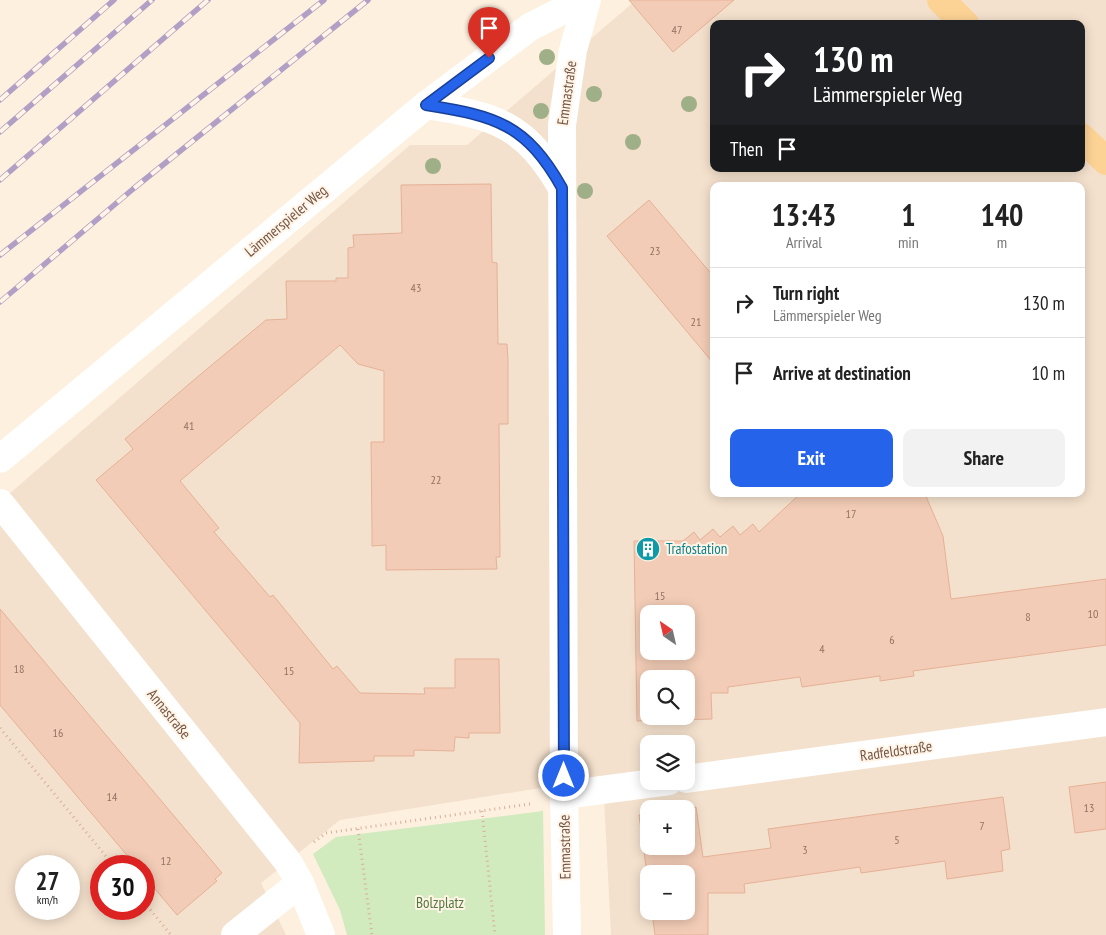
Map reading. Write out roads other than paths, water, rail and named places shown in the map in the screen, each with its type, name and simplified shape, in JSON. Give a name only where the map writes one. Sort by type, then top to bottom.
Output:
[{"type":"main road","points":[[941,0],[961,20]]},
{"type":"main road","points":[[1085,141],[1106,161]]},
{"type":"street","name":"Lämmerspieler Weg","points":[[0,459],[426,105],[530,27],[583,0]]},
{"type":"street","name":"Emmastraße","points":[[567,935],[564,796],[562,125],[573,50],[587,0]]},
{"type":"street","name":"Emmastraße","points":[[426,105],[465,111],[496,121],[516,131],[547,161],[562,188]]},
{"type":"street","name":"Annastraße","points":[[0,503],[294,872],[321,935]]},
{"type":"street","name":"Radfeldstraße","points":[[695,778],[1106,722]]},
{"type":"street","points":[[564,796],[640,785]]},
{"type":"street","points":[[235,935],[294,872]]},
{"type":"railway","points":[[0,100],[114,0]]},
{"type":"railway","points":[[0,132],[152,0]]},
{"type":"railway","points":[[0,180],[208,0]]},
{"type":"railway","points":[[0,255],[324,0]]},
{"type":"railway","points":[[0,302],[133,189],[368,0]]},
{"type":"place","name":"Trafostation","points":[[648,549]]},
{"type":"park label","name":"Bolzplatz","points":[[440,903]]}]
